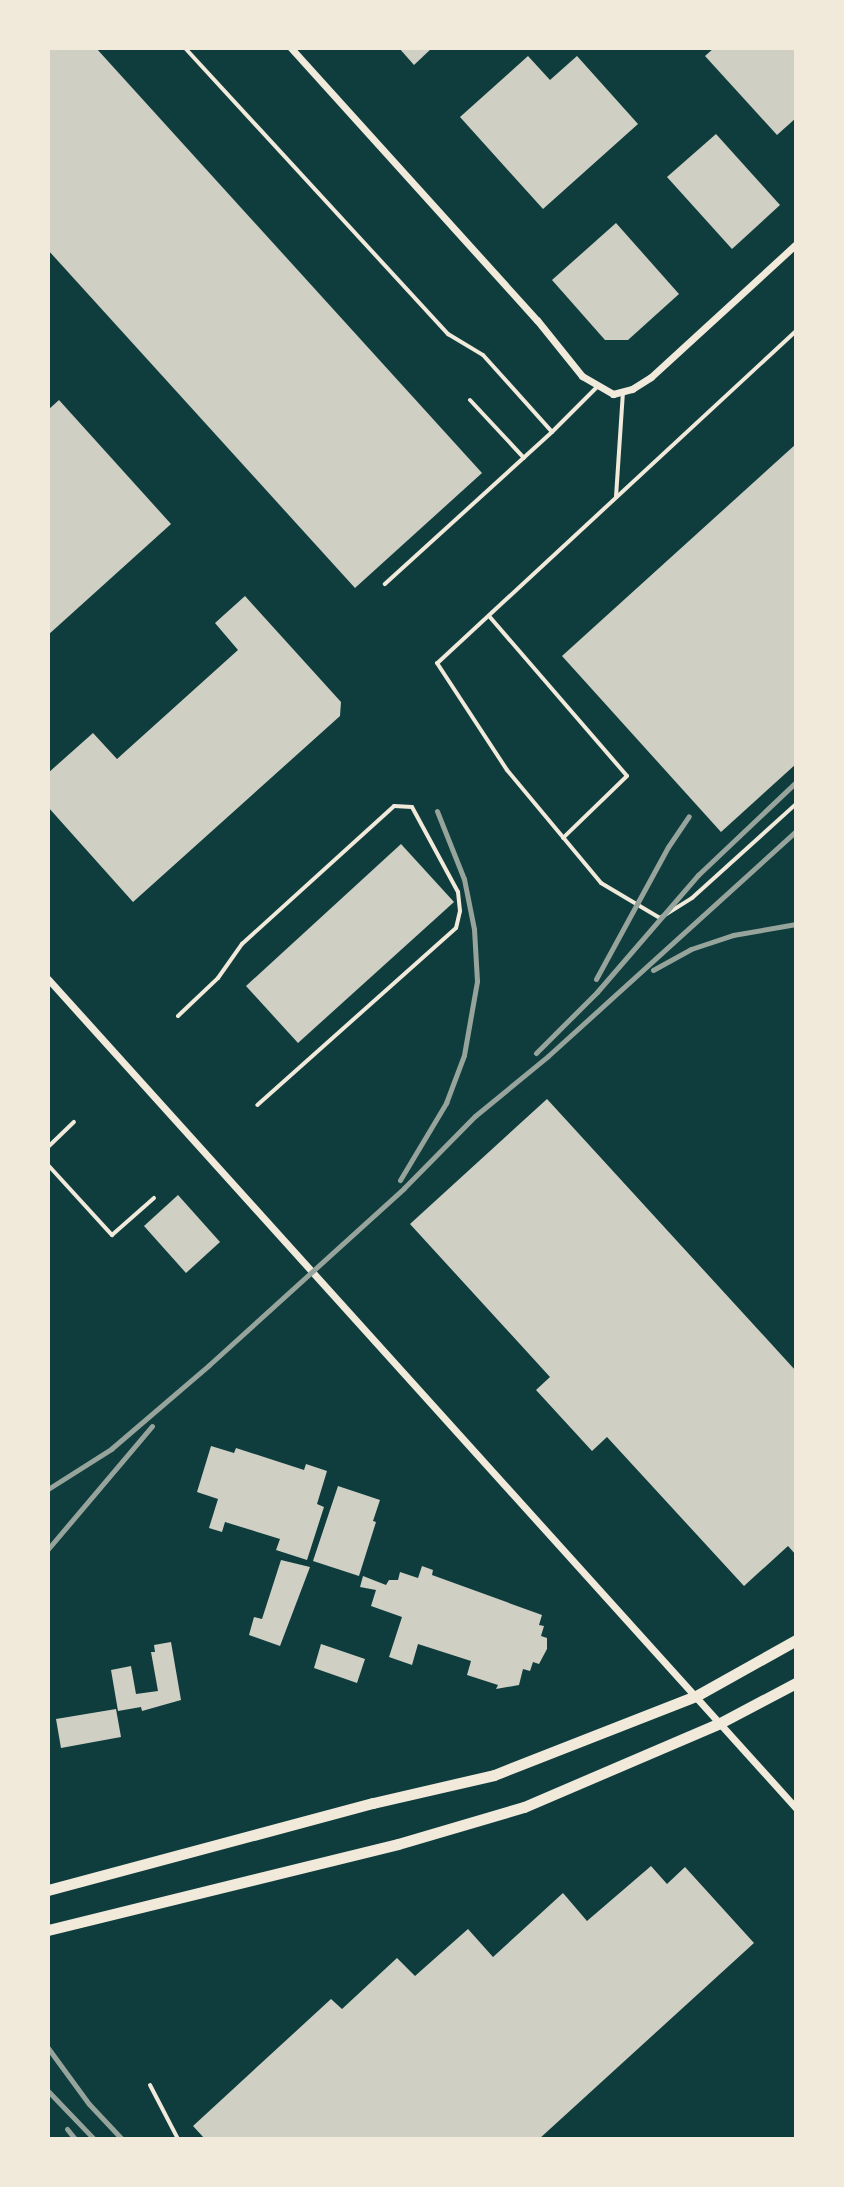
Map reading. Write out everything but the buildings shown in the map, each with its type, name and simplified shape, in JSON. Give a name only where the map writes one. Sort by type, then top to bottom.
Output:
[{"type":"main road","points":[[48,1890],[373,1803],[494,1775],[696,1696],[796,1640]]},
{"type":"main road","points":[[48,1930],[398,1844],[524,1807],[720,1723],[796,1683]]},
{"type":"street","points":[[291,48],[537,320],[582,376],[613,394],[651,377],[796,244]]},
{"type":"street","points":[[48,979],[796,1808]]},
{"type":"lane","points":[[185,48],[448,334],[483,355],[552,432]]},
{"type":"lane","points":[[796,331],[437,663],[507,770],[601,883],[660,918],[692,898],[796,804]]},
{"type":"lane","points":[[385,584],[597,387]]},
{"type":"lane","points":[[616,499],[623,391]]},
{"type":"lane","points":[[470,400],[524,458]]},
{"type":"lane","points":[[489,616],[627,776],[563,838]]},
{"type":"lane","points":[[178,1016],[218,978],[242,944],[394,806],[412,807],[458,892],[460,911],[456,928],[257,1105]]},
{"type":"lane","points":[[48,1147],[74,1122]]},
{"type":"lane","points":[[48,1165],[112,1235],[154,1198]]},
{"type":"lane","points":[[150,2085],[178,2139]]},
{"type":"railway","points":[[536,1053],[597,992],[698,875],[796,782]]},
{"type":"railway","points":[[400,1180],[446,1103],[464,1055],[477,981],[474,929],[464,879],[437,811]]},
{"type":"railway","points":[[596,979],[668,847],[689,816]]},
{"type":"railway","points":[[48,1489],[111,1449],[209,1365],[404,1188],[475,1116],[548,1056],[796,831]]},
{"type":"railway","points":[[653,970],[691,949],[733,935],[796,924]]},
{"type":"railway","points":[[48,1549],[152,1426]]},
{"type":"railway","points":[[48,2048],[89,2104],[122,2139]]},
{"type":"railway","points":[[48,2091],[94,2139]]},
{"type":"railway","points":[[67,2129],[75,2139]]}]
